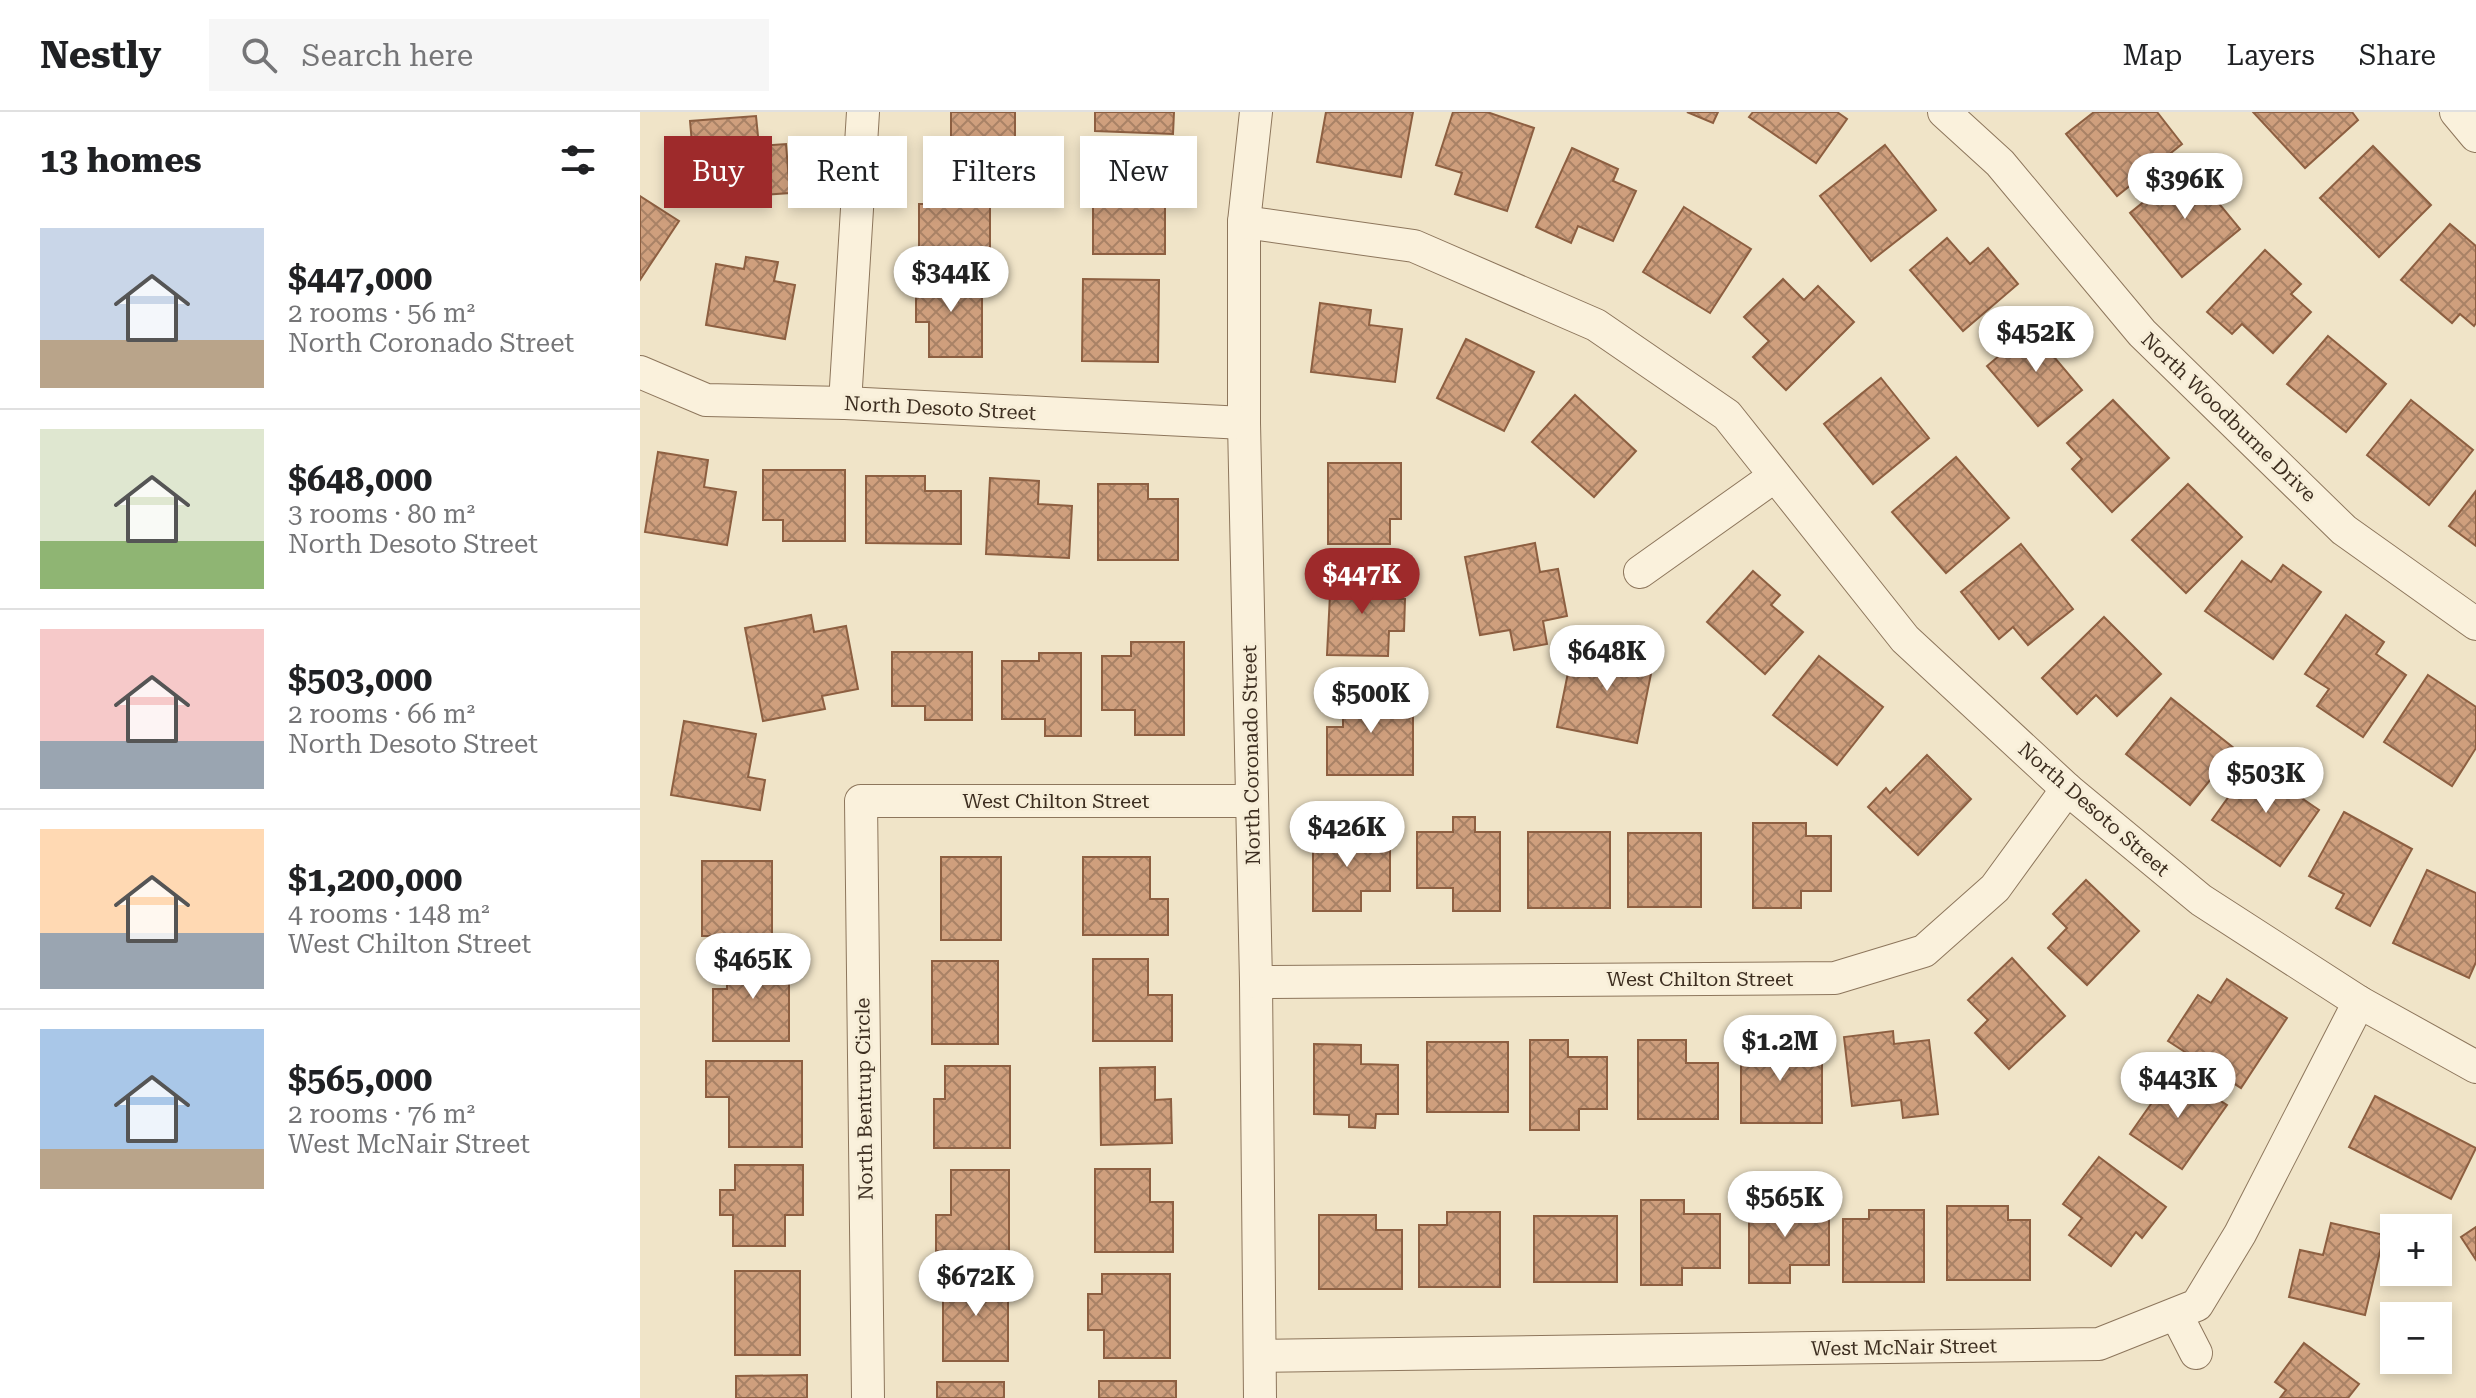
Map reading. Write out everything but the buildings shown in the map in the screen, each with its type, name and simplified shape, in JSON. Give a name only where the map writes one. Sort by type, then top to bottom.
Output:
[{"type":"street","points":[[845,403],[863,112]]},
{"type":"street","name":"North Coronado Street","points":[[1256,112],[1244,222],[1244,423],[1256,982],[1260,1398]]},
{"type":"street","name":"North Woodburne Drive","points":[[1944,112],[2000,163],[2142,333],[2332,519],[2476,624]]},
{"type":"street","points":[[2456,112],[2476,136]]},
{"type":"street","name":"North Desoto Street","points":[[1244,222],[1414,246],[1596,325],[1727,415],[1905,639],[2067,789],[2201,900],[2359,1002],[2476,1067]]},
{"type":"street","name":"North Desoto Street","points":[[640,372],[706,400],[845,403],[1244,423]]},
{"type":"street","points":[[1640,572],[1775,476]]},
{"type":"street","name":"West Chilton Street","points":[[1256,982],[1835,978],[1924,951],[1995,888],[2067,789]]},
{"type":"street","name":"West Chilton Street","points":[[861,801],[1252,801]]},
{"type":"street","name":"North Bentrup Circle","points":[[861,801],[868,1398]]},
{"type":"street","name":"West McNair Street","points":[[1260,1356],[2099,1344],[2197,1305],[2240,1234],[2359,1002]]},
{"type":"street","points":[[2176,1314],[2196,1353]]}]
